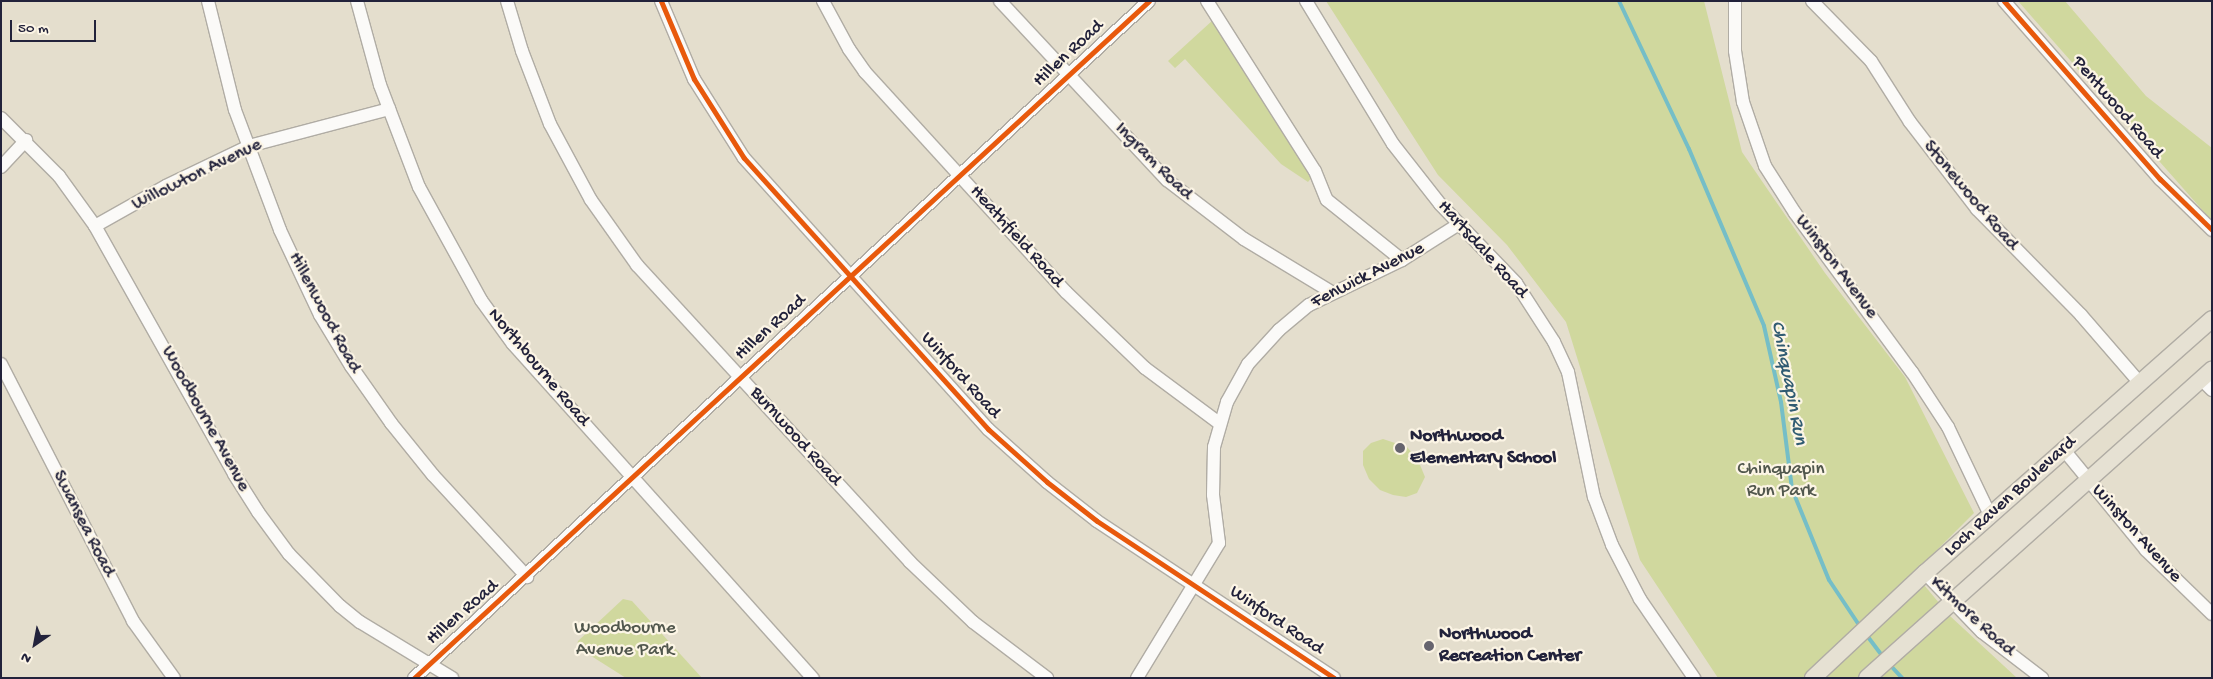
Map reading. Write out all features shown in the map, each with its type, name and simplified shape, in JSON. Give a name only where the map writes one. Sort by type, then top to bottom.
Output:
[{"type":"main road","name":"Loch Raven Boulevard","points":[[1813,678],[1925,573],[2212,319]]},
{"type":"main road","name":"Loch Raven Boulevard","points":[[1867,678],[1950,602],[2208,380]]},
{"type":"street","name":"Hillenwood Road","points":[[208,1],[233,101],[249,146],[292,256],[320,315],[351,366],[433,475],[527,577]]},
{"type":"street","name":"Northbourne Road","points":[[357,1],[389,109],[428,208],[481,300],[513,344],[813,678]]},
{"type":"street","name":"Burnwood Road","points":[[507,1],[539,101],[592,200],[638,265],[850,499],[938,590],[973,622],[1047,678]]},
{"type":"street","name":"Winford Road","points":[[661,1],[694,79],[730,138],[760,179],[988,429],[1047,482],[1097,521],[1195,585],[1276,642],[1334,678]]},
{"type":"street","name":"Heathfield Road","points":[[823,1],[849,49],[865,72],[1109,335],[1145,368],[1219,423]]},
{"type":"street","name":"Ingram Road","points":[[1000,1],[1167,180],[1198,207],[1331,292]]},
{"type":"street","name":"Hillen Road","points":[[414,678],[527,577],[740,377],[1149,1]]},
{"type":"street","points":[[1207,1],[1315,171],[1327,200],[1402,260]]},
{"type":"street","name":"Hartsdale Road","points":[[1306,1],[1393,144],[1459,224],[1516,283],[1554,342],[1568,372],[1594,497],[1612,545],[1640,599],[1694,678]]},
{"type":"street","name":"Stonewood Road","points":[[1812,1],[1871,61],[1910,122],[1977,209],[2081,315],[2140,382]]},
{"type":"street","name":"Pentwood Road","points":[[2004,1],[2160,179],[2212,230]]},
{"type":"street","name":"Winston Avenue","points":[[1738,4],[1735,51],[1741,90],[1765,166],[1795,214],[1879,323],[1943,419],[1990,516]]},
{"type":"street","name":"Willowton Avenue","points":[[95,226],[166,186],[249,146],[389,109]]},
{"type":"street","name":"Woodbourne Avenue","points":[[1,118],[26,140],[74,194],[95,226],[234,474],[284,547],[340,606],[452,678]]},
{"type":"street","points":[[1,167],[26,140]]},
{"type":"street","name":"Fenwick Avenue","points":[[1137,678],[1219,543],[1212,472],[1219,423],[1233,389],[1258,351],[1293,316],[1331,292],[1402,260],[1459,224]]},
{"type":"street","name":"Swansea Road","points":[[1,364],[133,621],[174,678]]},
{"type":"street","name":"Winston Avenue","points":[[2064,450],[2146,550],[2212,614]]},
{"type":"street","name":"Kitmore Road","points":[[1925,573],[1950,602],[1982,632],[2042,678]]},
{"type":"green space","name":"Chinquapin Run Park","points":[[1326,1],[1704,1],[1742,152],[1825,273],[1905,377],[1974,513],[1914,573],[1950,616],[2017,678],[1718,678],[1640,560],[1566,322],[1507,245],[1438,175]]},
{"type":"green space","points":[[2018,1],[2065,1],[2146,96],[2212,148],[2212,221]]},
{"type":"green space","points":[[1213,20],[1312,177],[1308,182],[1281,164],[1185,59],[1175,68],[1168,61]]},
{"type":"green space","points":[[1383,439],[1407,447],[1418,460],[1425,477],[1417,493],[1406,497],[1393,495],[1380,490],[1369,479],[1363,465],[1363,451],[1371,443]]},
{"type":"green space","name":"Woodbourne Avenue Park","points":[[623,599],[632,601],[702,678],[626,678],[577,647],[578,641]]},
{"type":"waterway","name":"Chinquapin Run","points":[[1619,1],[1689,149],[1764,326],[1781,402],[1792,489],[1829,580],[1861,628]]},
{"type":"waterway","name":"Chinquapin Run","points":[[1865,633],[1884,658]]},
{"type":"waterway","name":"Chinquapin Run","points":[[1890,665],[1902,678]]},
{"type":"cycle path","points":[[661,1],[694,79],[744,158],[988,429],[1047,482],[1097,521],[1334,678]]},
{"type":"cycle path","points":[[414,678],[1149,1]]},
{"type":"cycle path","points":[[2004,1],[2160,179],[2212,230]]},
{"type":"place","name":"Northwood Elementary School","points":[[1400,448]]},
{"type":"place","name":"Northwood Recreation Center","points":[[1429,646]]}]
